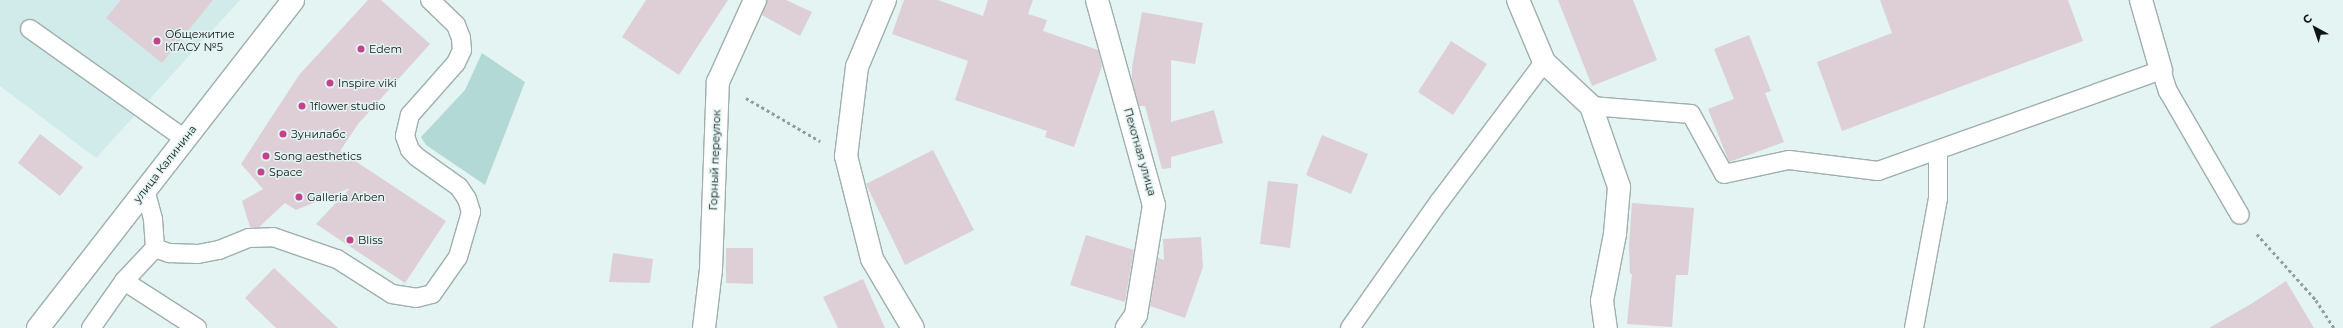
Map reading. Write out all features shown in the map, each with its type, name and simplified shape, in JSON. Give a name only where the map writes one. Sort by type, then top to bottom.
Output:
[{"type":"street","name":"улица Калинина","points":[[38,328],[293,0]]},
{"type":"street","name":"Горный переулок","points":[[704,328],[711,269],[718,82],[755,0]]},
{"type":"street","points":[[885,0],[857,68],[846,156],[872,258],[913,328]]},
{"type":"street","name":"Пехотная улица","points":[[1097,0],[1154,205],[1136,315],[1128,328]]},
{"type":"street","points":[[1518,0],[1544,62],[1591,106],[1619,187],[1615,234],[1602,301],[1606,328]]},
{"type":"street","points":[[2141,0],[2161,70]]},
{"type":"lane","points":[[155,248],[169,253],[198,254],[219,250],[249,238],[273,237],[337,260],[392,294],[416,298],[432,294],[458,257],[471,212],[467,199],[459,187],[417,157],[410,150],[405,136],[410,115],[456,63],[462,50],[461,38],[456,25],[430,0]]},
{"type":"lane","points":[[30,29],[185,139]]},
{"type":"lane","points":[[1350,328],[1426,221],[1544,62]]},
{"type":"lane","points":[[1591,106],[1691,114],[1724,174],[1789,160],[1878,171],[2161,70],[2168,91],[2240,215]]},
{"type":"lane","points":[[1914,328],[1938,198],[1938,150]]},
{"type":"lane","points":[[91,328],[124,281],[155,248],[153,219],[145,190]]},
{"type":"lane","points":[[124,281],[197,328]]},
{"type":"path","points":[[718,82],[846,156]]},
{"type":"path","points":[[2240,215],[2316,300],[2334,328]]},
{"type":"shaded area","points":[[0,0],[240,0],[96,158],[0,86]]},
{"type":"shaded area","points":[[482,53],[525,82],[485,185],[426,145],[421,137],[465,90]]},
{"type":"building","name":"Общежитие КГАСУ №5","points":[[121,0],[213,0],[162,63],[106,18]]},
{"type":"building","points":[[368,0],[381,0],[430,44],[358,124],[340,151],[446,221],[405,283],[316,224],[350,188],[296,210],[285,203],[259,227],[250,227],[242,201],[263,189],[241,164],[299,75]]},
{"type":"building","points":[[646,0],[728,0],[679,75],[622,37]]},
{"type":"building","points":[[767,0],[786,0],[812,12],[800,36],[762,15]]},
{"type":"building","points":[[904,0],[938,0],[983,16],[988,0],[1033,0],[1028,14],[1047,20],[1043,31],[1098,50],[1102,66],[1074,147],[1045,137],[1047,131],[955,100],[968,61],[892,34]]},
{"type":"building","points":[[1558,0],[1633,0],[1657,60],[1592,86]]},
{"type":"building","points":[[1880,0],[2068,0],[2083,41],[1842,131],[1817,62],[1892,33]]},
{"type":"building","points":[[1142,12],[1203,23],[1195,64],[1171,60],[1171,122],[1214,110],[1223,143],[1171,157],[1171,168],[1162,169],[1145,106],[1139,106],[1132,81],[1132,67]]},
{"type":"building","points":[[1749,35],[1771,91],[1765,93],[1784,142],[1729,162],[1708,109],[1734,99],[1714,49]]},
{"type":"building","points":[[1451,41],[1487,64],[1453,115],[1418,92]]},
{"type":"building","points":[[40,134],[83,167],[60,196],[18,163]]},
{"type":"building","points":[[1322,135],[1368,154],[1351,194],[1306,175]]},
{"type":"building","points":[[933,150],[974,230],[905,265],[866,184]]},
{"type":"building","points":[[1268,181],[1298,184],[1290,248],[1260,244]]},
{"type":"building","points":[[1632,203],[1694,208],[1688,275],[1676,275],[1672,327],[1627,324],[1632,274],[1630,274],[1629,245]]},
{"type":"building","points":[[1086,235],[1134,250],[1125,302],[1070,285]]},
{"type":"building","points":[[1201,237],[1203,267],[1185,318],[1150,306],[1158,258],[1164,260],[1163,239]]},
{"type":"building","points":[[726,248],[753,248],[753,284],[726,283]]},
{"type":"building","points":[[613,253],[653,259],[650,283],[609,282]]},
{"type":"building","points":[[274,268],[338,328],[276,328],[245,298]]},
{"type":"building","points":[[863,279],[885,328],[838,328],[823,297]]},
{"type":"building","points":[[2286,281],[2314,328],[2209,328],[2251,304]]},
{"type":"place","name":"Общежитие КГАСУ №5","points":[[157,41]]},
{"type":"place","name":"Edem","points":[[361,49]]},
{"type":"place","name":"Inspire viki","points":[[330,83]]},
{"type":"place","name":"1flower studio","points":[[302,106]]},
{"type":"place","name":"Зунилабс","points":[[283,134]]},
{"type":"place","name":"Song aesthetics","points":[[266,156]]},
{"type":"place","name":"Space","points":[[261,172]]},
{"type":"place","name":"Galleria Arben","points":[[299,197]]},
{"type":"place","name":"Bliss","points":[[350,240]]}]
